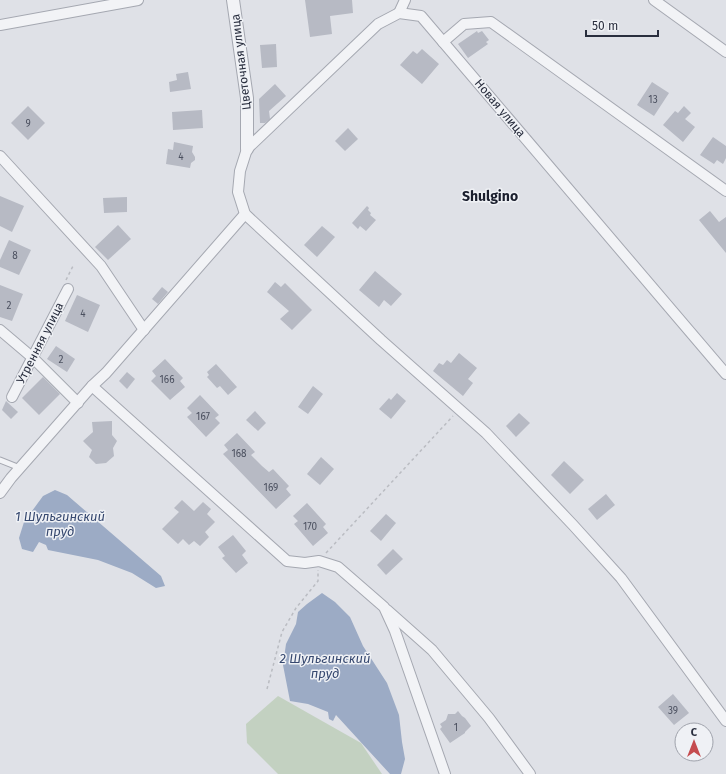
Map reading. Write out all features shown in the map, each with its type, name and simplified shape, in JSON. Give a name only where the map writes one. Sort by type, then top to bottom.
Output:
[{"type":"street","points":[[0,25],[138,0]]},
{"type":"street","name":"Цветочная улица","points":[[233,0],[247,98],[247,149]]},
{"type":"street","points":[[405,0],[399,13],[378,24],[247,149],[240,171],[238,192],[245,214],[375,335],[486,433],[621,578],[724,715]]},
{"type":"street","points":[[654,0],[726,52]]},
{"type":"street","name":"Новая улица","points":[[399,13],[421,16],[726,374]]},
{"type":"street","points":[[443,42],[464,24],[491,22],[726,191]]},
{"type":"street","points":[[0,156],[101,266],[144,330]]},
{"type":"street","points":[[0,493],[11,478],[92,386],[106,373],[245,214]]},
{"type":"street","name":"Утренняя улица","points":[[12,397],[68,290]]},
{"type":"street","points":[[0,330],[33,358],[78,403]]},
{"type":"street","points":[[92,386],[287,561],[305,563],[319,561],[338,568],[384,607],[432,650],[489,718],[530,774]]},
{"type":"street","points":[[384,607],[395,631],[445,774]]},
{"type":"lane","points":[[0,460],[21,468]]},
{"type":"path","points":[[267,689],[282,632],[296,608],[318,581],[319,561],[459,409]]},
{"type":"green space","points":[[278,696],[361,743],[382,774],[278,774],[247,743],[246,724]]},
{"type":"water","name":"1 Шульгинский пруд","points":[[55,490],[67,495],[161,576],[165,586],[156,588],[132,573],[98,560],[48,550],[46,545],[39,542],[33,552],[22,549],[19,538],[24,522],[43,496]]},
{"type":"water","name":"2 Шульгинский пруд","points":[[322,593],[335,602],[350,617],[363,646],[387,683],[399,715],[405,759],[401,774],[390,774],[336,715],[333,721],[329,719],[328,712],[308,704],[290,701],[283,665],[286,644],[296,624],[298,612]]},
{"type":"building","points":[[305,0],[352,0],[353,13],[330,16],[332,34],[310,37]]},
{"type":"building","points":[[477,31],[478,33],[482,31],[489,40],[486,42],[488,44],[468,58],[458,44]]},
{"type":"building","points":[[276,44],[277,67],[262,68],[260,45]]},
{"type":"building","points":[[422,49],[439,64],[422,84],[400,65],[413,51],[417,54]]},
{"type":"building","points":[[188,72],[191,89],[170,92],[169,82],[177,80],[176,74]]},
{"type":"building","points":[[652,82],[669,93],[654,116],[637,105]]},
{"type":"building","points":[[275,84],[286,96],[269,111],[270,119],[265,123],[260,123],[259,99]]},
{"type":"building","points":[[28,106],[45,123],[28,140],[11,123]]},
{"type":"building","points":[[684,106],[691,113],[685,119],[695,127],[683,142],[663,125],[675,111],[678,113]]},
{"type":"building","points":[[202,110],[203,128],[173,130],[172,112]]},
{"type":"building","points":[[348,128],[358,139],[345,151],[335,141]]},
{"type":"building","points":[[713,137],[726,146],[726,158],[723,164],[717,160],[714,164],[700,155]]},
{"type":"building","points":[[174,142],[193,146],[192,152],[195,160],[191,163],[190,168],[166,164],[168,149],[173,150]]},
{"type":"building","points":[[0,196],[24,206],[12,232],[0,226]]},
{"type":"building","points":[[127,197],[127,212],[104,213],[103,198]]},
{"type":"building","points":[[367,206],[371,213],[370,215],[376,220],[366,231],[360,226],[358,229],[352,223]]},
{"type":"building","points":[[710,211],[719,222],[726,217],[726,253],[699,220]]},
{"type":"building","points":[[118,225],[131,239],[108,260],[95,247]]},
{"type":"building","points":[[322,226],[335,237],[317,257],[304,245]]},
{"type":"building","points":[[9,240],[31,250],[19,275],[0,267],[0,260]]},
{"type":"building","points":[[375,271],[402,294],[391,306],[384,300],[379,307],[359,290]]},
{"type":"building","points":[[275,282],[281,287],[285,283],[312,310],[292,330],[280,319],[289,311],[267,292]]},
{"type":"building","points":[[0,285],[23,294],[12,321],[0,317]]},
{"type":"building","points":[[162,287],[168,292],[158,304],[152,299]]},
{"type":"building","points":[[77,295],[100,305],[88,332],[65,321]]},
{"type":"building","points":[[56,346],[75,359],[67,372],[47,359]]},
{"type":"building","points":[[459,353],[477,368],[468,379],[473,383],[463,396],[433,371],[439,363],[443,365],[447,360],[451,363]]},
{"type":"building","points":[[165,359],[183,378],[180,381],[185,387],[170,400],[151,381],[156,376],[152,371]]},
{"type":"building","points":[[216,364],[237,387],[228,395],[220,386],[217,388],[207,377],[209,375],[207,372]]},
{"type":"building","points":[[127,372],[135,379],[127,389],[119,381]]},
{"type":"building","points":[[43,377],[60,394],[39,415],[22,398]]},
{"type":"building","points":[[313,386],[323,394],[308,414],[298,407]]},
{"type":"building","points":[[397,393],[406,401],[391,419],[379,409],[389,398],[391,400]]},
{"type":"building","points":[[200,395],[219,415],[215,418],[220,423],[206,437],[187,417],[192,413],[187,408]]},
{"type":"building","points":[[6,401],[18,412],[11,419],[2,410]]},
{"type":"building","points":[[255,411],[266,423],[258,431],[246,420]]},
{"type":"building","points":[[519,413],[530,423],[516,437],[506,426]]},
{"type":"building","points":[[112,421],[112,435],[117,441],[113,448],[114,456],[106,463],[96,464],[89,457],[92,450],[83,441],[93,432],[92,422]]},
{"type":"building","points":[[237,433],[255,452],[251,455],[269,472],[273,469],[289,486],[286,489],[291,495],[276,509],[223,454],[228,450],[224,445]]},
{"type":"building","points":[[321,457],[334,469],[320,485],[307,474]]},
{"type":"building","points":[[564,461],[584,480],[570,494],[551,475]]},
{"type":"building","points":[[606,494],[615,505],[597,520],[588,509]]},
{"type":"building","points":[[182,500],[194,511],[203,502],[211,509],[207,514],[215,522],[205,532],[209,537],[200,546],[194,541],[189,545],[183,539],[178,544],[162,529],[179,512],[174,508]]},
{"type":"building","points":[[307,503],[326,524],[323,527],[328,533],[313,546],[294,524],[298,521],[293,516]]},
{"type":"building","points":[[386,514],[396,523],[381,541],[370,531]]},
{"type":"building","points":[[233,535],[246,551],[242,555],[248,563],[236,573],[222,558],[225,556],[218,547]]},
{"type":"building","points":[[393,549],[403,559],[386,575],[377,565]]},
{"type":"building","points":[[673,694],[689,713],[678,722],[674,722],[674,725],[658,707]]},
{"type":"building","points":[[458,711],[471,726],[465,733],[450,743],[440,729],[442,727],[440,724],[446,720],[448,714],[455,714]]},
{"type":"district","name":"Shulgino","points":[[490,196]]}]
